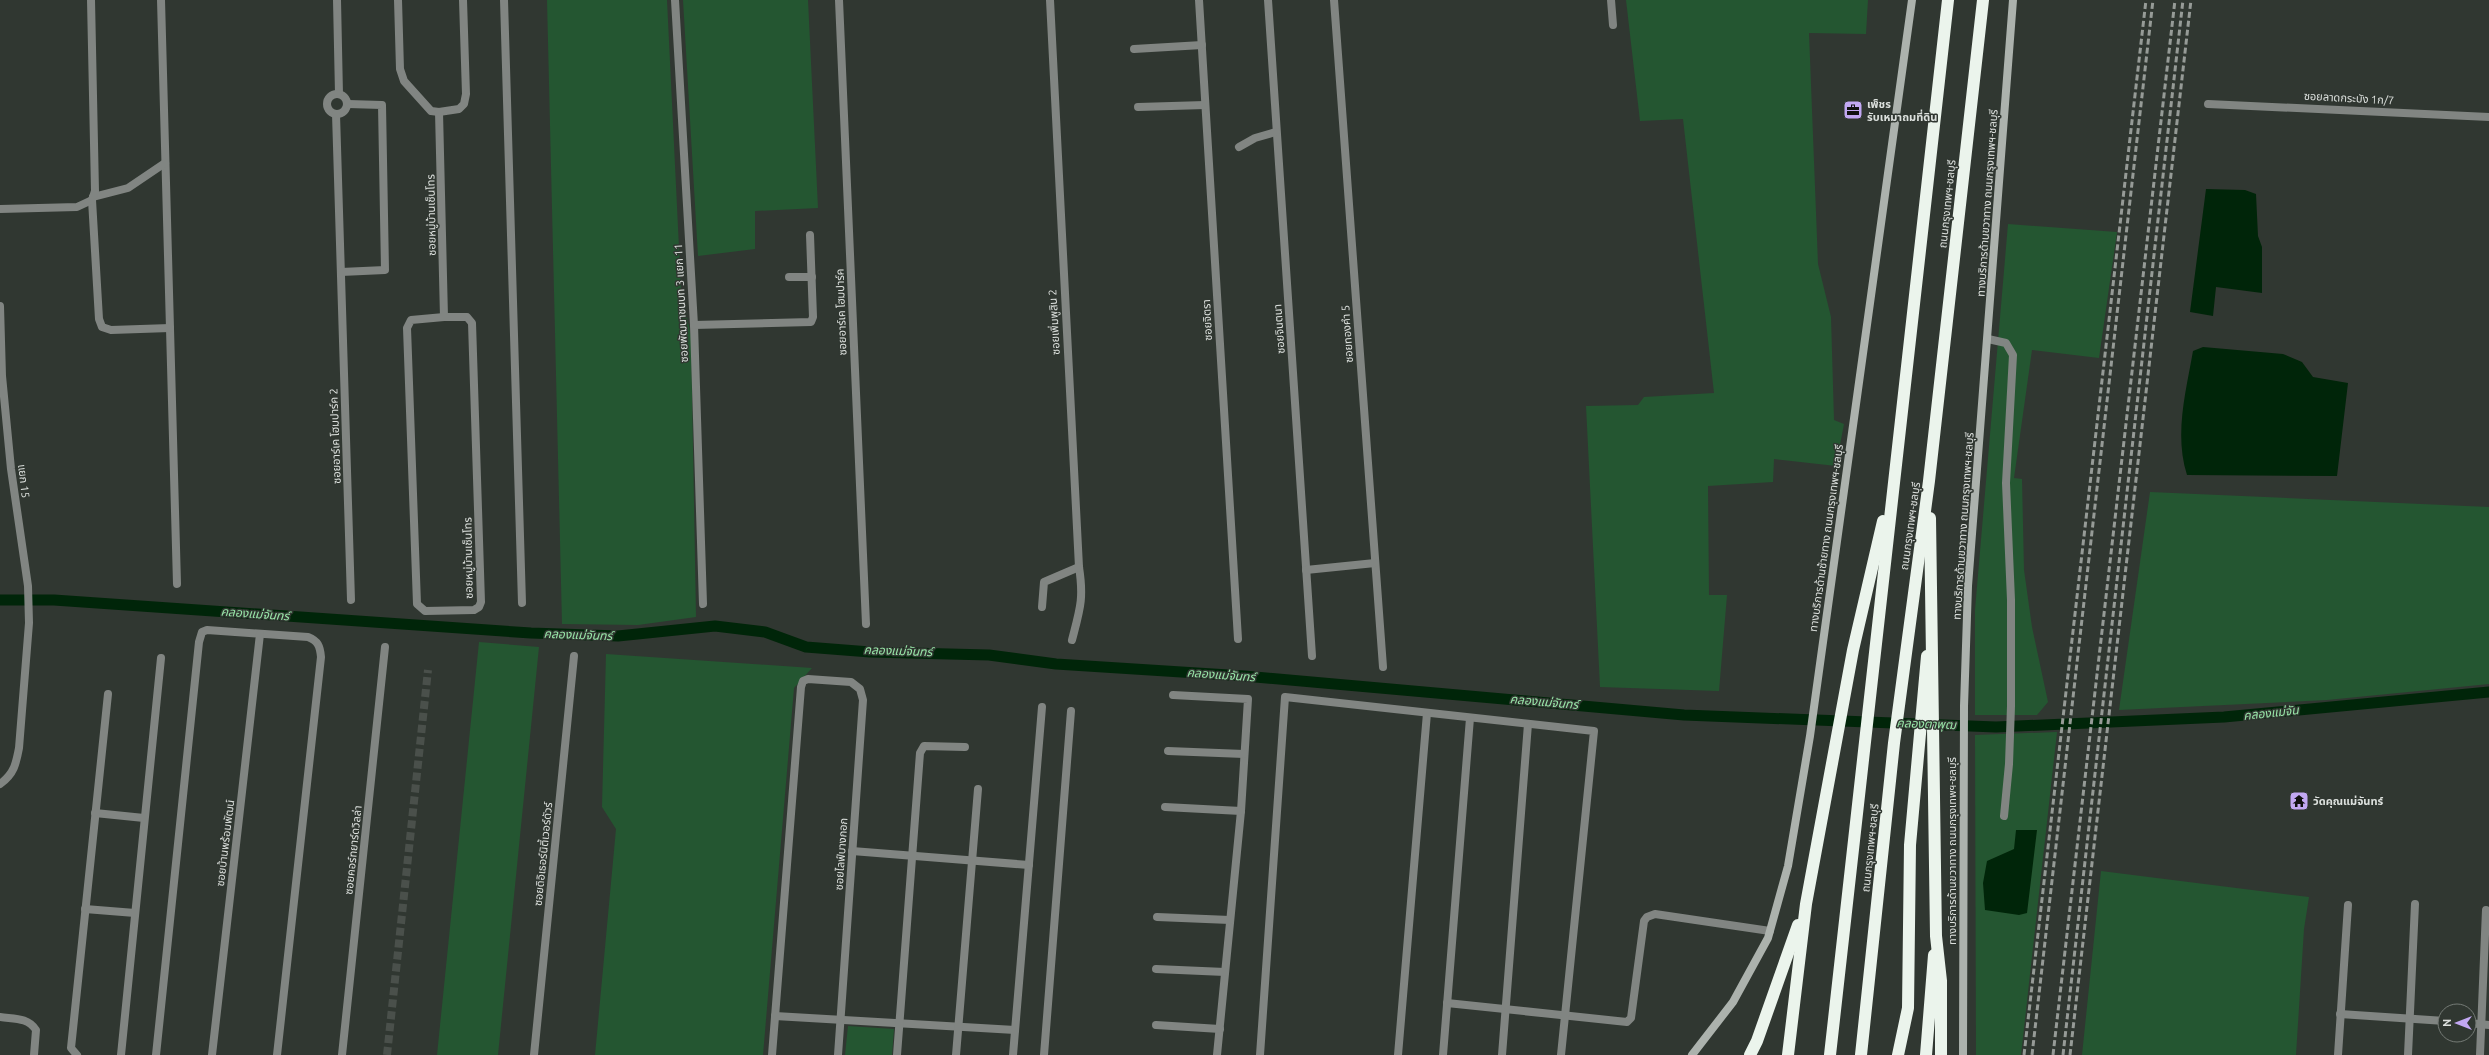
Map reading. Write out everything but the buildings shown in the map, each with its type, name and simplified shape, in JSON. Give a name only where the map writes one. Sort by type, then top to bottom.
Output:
[{"type":"highway","name":"ถนนกรุงเทพฯ-ชลบุรี","points":[[1830,1055],[1948,0]]},
{"type":"highway","name":"ถนนกรุงเทพฯ-ชลบุรี","points":[[1861,1055],[1894,743],[1929,481],[1983,0]]},
{"type":"highway","points":[[1788,1055],[1806,904],[1844,699],[1895,469]]},
{"type":"highway","points":[[1929,481],[1936,936],[1941,981],[1941,1055]]},
{"type":"highway","points":[[1898,1055],[1907,1015],[1909,970],[1910,845],[1921,704],[1932,619]]},
{"type":"highway","points":[[1750,1055],[1757,1041],[1806,904]]},
{"type":"highway","points":[[1926,1055],[1930,978],[1936,936]]},
{"type":"main road","name":"ทางบริการด้านซ้ายทาง ถนนกรุงเทพฯ-ชลบุรี","points":[[1692,1055],[1733,1002],[1770,931],[1788,866],[1810,736],[1912,0]]},
{"type":"main road","name":"ทางบริการด้านขวาทาง ถนนกรุงเทพฯ-ชลบุรี","points":[[1963,1055],[1964,706],[1968,586],[2013,0]]},
{"type":"street","points":[[91,0],[95,191],[93,198],[99,319],[102,327],[111,330],[170,328]]},
{"type":"street","points":[[161,0],[177,584]]},
{"type":"street","points":[[337,0],[339,94],[345,97],[348,104]]},
{"type":"street","points":[[398,0],[400,69],[404,81],[431,111],[439,112],[459,109],[464,104],[466,94],[463,0]]},
{"type":"street","points":[[504,0],[522,603]]},
{"type":"street","name":"ซอยพัฒนาชนบท 3 แยก 11","points":[[675,0],[694,325],[703,604]]},
{"type":"street","name":"ซอยอาร์เค โฮมปาร์ค","points":[[838,0],[866,624]]},
{"type":"street","name":"ซอยเพิ่มพูสิน 2","points":[[1050,0],[1079,566],[1082,599],[1072,640]]},
{"type":"street","name":"ซอยจิตรา","points":[[1199,0],[1238,639]]},
{"type":"street","name":"ซอยจินตนา","points":[[1268,0],[1312,656]]},
{"type":"street","name":"ซอยทองคำ 5","points":[[1334,0],[1383,667]]},
{"type":"street","points":[[1611,0],[1613,25]]},
{"type":"street","points":[[1134,49],[1202,45]]},
{"type":"street","name":"ซอยอาร์เค โฮมปาร์ค 2","points":[[339,94],[333,94],[327,102],[328,109],[336,114],[351,600]]},
{"type":"street","points":[[336,114],[343,113],[348,104]]},
{"type":"street","points":[[341,272],[386,270],[382,105],[348,104]]},
{"type":"street","name":"ซอยลาดกระบัง 1ก/7","points":[[2208,104],[2489,117]]},
{"type":"street","points":[[1138,107],[1205,105]]},
{"type":"street","name":"ซอยหมู่บ้านเซ็นโทร","points":[[439,112],[444,317]]},
{"type":"street","points":[[1239,147],[1255,138],[1276,132]]},
{"type":"street","points":[[0,209],[77,207],[93,198],[128,188],[165,163]]},
{"type":"street","points":[[694,325],[808,323],[813,320],[810,235]]},
{"type":"street","points":[[789,277],[812,276]]},
{"type":"street","name":"แยก 15","points":[[0,306],[1,376],[11,469],[28,586],[29,623],[19,748],[15,768],[9,777],[0,784]]},
{"type":"street","name":"ซอยหมู่บ้านเซ็นโทร","points":[[444,317],[467,317],[472,323],[481,602],[479,607],[474,610],[425,611],[417,604],[407,328],[411,320],[444,317]]},
{"type":"street","points":[[1988,339],[2006,343],[2013,355],[2006,483],[2011,600],[2011,706],[2009,764],[2004,816]]},
{"type":"street","points":[[1306,570],[1375,563]]},
{"type":"street","points":[[1042,607],[1044,582],[1079,566]]},
{"type":"street","points":[[156,1055],[200,636],[202,632],[207,630],[308,637],[315,640],[320,647],[321,657],[277,1055]]},
{"type":"street","name":"ซอยบ้านพร้อมพัฒน์","points":[[212,1055],[260,634]]},
{"type":"street","name":"ซอยคอร์ทยาร์ดวิลล่า","points":[[342,1055],[385,647]]},
{"type":"street","name":"ซอยดิอิเธอร์นิตี้เวอร์ดัวร์","points":[[534,1055],[574,656]]},
{"type":"street","points":[[121,1055],[161,658]]},
{"type":"street","name":"ซอยไลฟ์บางกอก","points":[[775,1016],[801,687],[803,680],[808,679],[851,682],[857,685],[863,700],[838,1055]]},
{"type":"street","points":[[77,1055],[71,1048],[108,694]]},
{"type":"street","points":[[1173,695],[1248,699],[1241,811],[1217,1055]]},
{"type":"street","points":[[1260,1055],[1285,697],[1594,731],[1561,1055]]},
{"type":"street","points":[[1013,1055],[1042,707]]},
{"type":"street","points":[[1044,1055],[1071,711]]},
{"type":"street","points":[[1398,1055],[1427,713]]},
{"type":"street","points":[[1443,1055],[1470,718]]},
{"type":"street","points":[[1502,1055],[1528,724]]},
{"type":"street","points":[[897,1055],[921,748],[924,746],[965,747]]},
{"type":"street","points":[[1168,751],[1244,754]]},
{"type":"street","points":[[956,1055],[978,789]]},
{"type":"street","points":[[1165,807],[1241,811]]},
{"type":"street","points":[[95,813],[144,818]]},
{"type":"street","points":[[852,851],[1029,865]]},
{"type":"street","points":[[2408,1055],[2415,904]]},
{"type":"street","points":[[2338,1055],[2348,905]]},
{"type":"street","points":[[85,909],[135,913]]},
{"type":"street","points":[[2480,1055],[2485,1025],[2486,910]]},
{"type":"street","points":[[1447,1003],[1627,1022],[1631,1018],[1644,921],[1647,917],[1655,914],[1770,931]]},
{"type":"street","points":[[1157,917],[1230,920]]},
{"type":"street","points":[[1156,969],[1225,972]]},
{"type":"street","points":[[2340,1014],[2437,1020]]},
{"type":"street","points":[[772,1055],[775,1016],[1015,1030]]},
{"type":"street","points":[[0,1017],[26,1020],[32,1023],[36,1030],[34,1055]]},
{"type":"street","points":[[1156,1025],[1220,1029]]},
{"type":"shaded area","points":[[547,0],[667,0],[681,289],[691,336],[696,617],[638,625],[562,624]]},
{"type":"shaded area","points":[[683,0],[808,0],[818,208],[755,211],[755,249],[698,256]]},
{"type":"shaded area","points":[[1626,0],[1868,0],[1866,34],[1809,33],[1818,264],[1831,317],[1834,420],[1844,424],[1836,466],[1774,459],[1773,482],[1708,486],[1709,595],[1727,595],[1719,691],[1600,687],[1586,406],[1638,405],[1644,397],[1714,393],[1683,119],[1640,121]]},
{"type":"shaded area","points":[[2206,189],[2245,190],[2256,194],[2258,236],[2262,247],[2262,293],[2216,287],[2213,316],[2190,312]]},
{"type":"shaded area","points":[[2008,224],[2117,232],[2099,358],[2032,350],[2014,478],[2022,479],[2024,570],[2032,627],[2048,702],[2037,715],[1975,715],[1975,610]]},
{"type":"shaded area","points":[[2203,347],[2283,354],[2302,362],[2313,377],[2348,383],[2337,476],[2187,475],[2181,444],[2182,413],[2193,351]]},
{"type":"shaded area","points":[[2150,492],[2489,507],[2489,684],[2327,700],[2119,710]]},
{"type":"shaded area","points":[[479,642],[539,647],[498,1055],[437,1055]]},
{"type":"shaded area","points":[[606,654],[812,668],[794,688],[763,1055],[595,1055],[616,829],[602,807]]},
{"type":"shaded area","points":[[2057,732],[2021,1055],[1976,1055],[1975,735]]},
{"type":"shaded area","points":[[2016,830],[2037,830],[2027,913],[2019,915],[1985,910],[1983,883],[1987,861],[2014,849]]},
{"type":"shaded area","points":[[2101,871],[2309,897],[2304,929],[2296,1055],[2082,1055]]},
{"type":"shaded area","points":[[848,1026],[894,1029],[892,1055],[845,1055]]},
{"type":"waterway","name":"คลองแม่จันทร์","points":[[0,600],[54,600],[531,633],[618,636],[715,626],[765,632],[806,647],[870,652],[989,655],[1056,664],[1244,676],[1684,715],[1996,727],[2224,717],[2489,692]]},
{"type":"tunnel","points":[[387,1055],[428,670]]},
{"type":"railway","points":[[2024,1055],[2146,0]]},
{"type":"railway","points":[[2032,1055],[2153,0]]},
{"type":"railway","points":[[2053,1055],[2175,0]]},
{"type":"railway","points":[[2063,1055],[2183,0]]},
{"type":"railway","points":[[2070,1055],[2191,0]]},
{"type":"place","name":"เพ็ชร รับเหมาถมที่ดิน","points":[[1853,110]]},
{"type":"place","name":"วัดคุณแม่จันทร์","points":[[2299,801]]},
{"type":"water label","name":"คลองแม่จัน","points":[[2271,713]]},
{"type":"water label","name":"คลองตาพุฒ","points":[[1926,724]]}]
